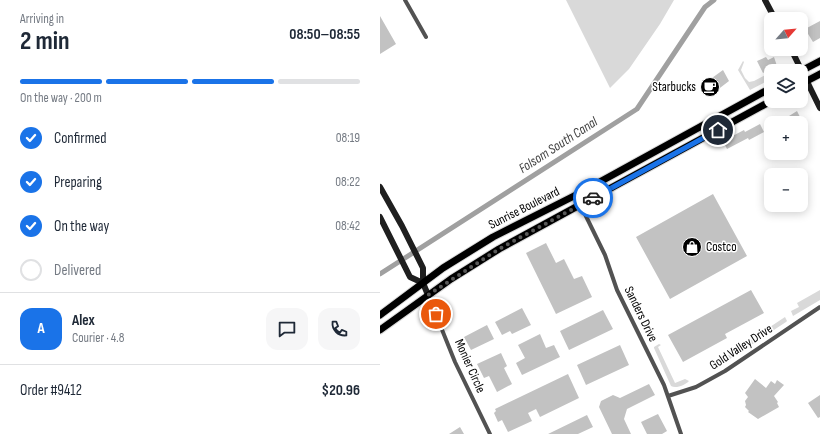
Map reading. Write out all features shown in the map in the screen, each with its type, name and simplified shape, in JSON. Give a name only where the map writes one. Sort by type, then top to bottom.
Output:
[{"type":"main road","points":[[765,0],[771,12]]},
{"type":"main road","points":[[808,67],[820,61]]},
{"type":"main road","points":[[808,81],[820,74]]},
{"type":"main road","points":[[808,89],[820,108]]},
{"type":"main road","name":"Sunrise Boulevard","points":[[380,314],[443,268],[494,237],[599,182],[764,92]]},
{"type":"main road","name":"Sunrise Boulevard","points":[[380,330],[428,295],[499,249],[764,105]]},
{"type":"main road","points":[[580,204],[583,196],[592,191],[599,182]]},
{"type":"main road","points":[[380,187],[423,268],[423,283],[410,276],[380,217]]},
{"type":"main road","name":"Monier Circle","points":[[423,283],[428,295]]},
{"type":"street","points":[[405,0],[426,37]]},
{"type":"street","name":"Sanders Drive","points":[[580,204],[605,255],[617,290],[668,396],[681,434]]},
{"type":"street","name":"Monier Circle","points":[[428,295],[455,362],[490,434]]},
{"type":"street","name":"Gold Valley Drive","points":[[668,396],[696,387],[725,371],[820,307]]},
{"type":"shaded area","points":[[566,0],[674,0],[660,24],[629,69],[610,88]]},
{"type":"shaded area","points":[[743,61],[741,70],[745,78],[749,82],[764,76],[764,83],[750,90],[738,70]]},
{"type":"shaded area","points":[[820,290],[820,300],[793,316],[791,311],[799,307],[797,303]]},
{"type":"shaded area","points":[[785,317],[786,322],[730,359],[728,355]]},
{"type":"shaded area","points":[[659,344],[661,345],[658,347],[675,383],[685,379],[689,381],[678,387],[671,386],[654,348]]},
{"type":"building","points":[[380,16],[396,44],[380,54]]},
{"type":"building","points":[[820,21],[820,38],[813,42],[808,34],[808,27]]},
{"type":"building","points":[[766,57],[768,60],[774,57],[776,64],[764,64],[763,73],[757,61]]},
{"type":"building","points":[[723,70],[729,81],[711,93],[705,83]]},
{"type":"building","points":[[797,111],[800,116],[789,116]]},
{"type":"building","points":[[760,124],[764,132],[749,140],[748,138],[727,149],[723,141],[744,130],[745,132]]},
{"type":"building","name":"Costco","points":[[713,194],[747,256],[670,299],[636,237]]},
{"type":"building","points":[[546,243],[556,263],[564,259],[574,279],[582,276],[592,297],[556,314],[526,253]]},
{"type":"building","points":[[751,290],[764,313],[725,334],[727,338],[683,362],[668,335]]},
{"type":"building","points":[[522,308],[531,325],[512,334],[510,331],[502,335],[495,322]]},
{"type":"building","points":[[603,310],[613,329],[569,350],[560,331]]},
{"type":"building","points":[[487,325],[494,339],[471,350],[464,337]]},
{"type":"building","points":[[540,334],[546,348],[554,345],[560,357],[522,375],[516,363],[525,358],[518,345]]},
{"type":"building","points":[[620,345],[629,365],[586,385],[577,365]]},
{"type":"building","points":[[501,353],[507,366],[504,368],[512,384],[497,392],[489,376],[484,378],[477,364]]},
{"type":"building","points":[[568,374],[579,398],[540,417],[536,409],[528,413],[532,421],[508,432],[502,420],[498,422],[494,413],[496,411],[495,409]]},
{"type":"building","points":[[755,379],[766,388],[771,381],[775,384],[777,380],[784,385],[774,396],[779,407],[758,419],[748,412],[749,411],[745,407],[745,401],[748,397],[745,393]]},
{"type":"building","points":[[649,384],[655,395],[627,409],[624,419],[631,434],[612,434],[599,407],[601,401],[613,395],[620,398]]},
{"type":"building","points":[[820,395],[820,417],[818,418],[808,403]]},
{"type":"building","points":[[658,414],[667,431],[662,434],[647,434],[641,422]]},
{"type":"building","points":[[587,415],[593,427],[578,434],[548,434]]},
{"type":"building","points":[[460,427],[464,434],[449,434]]},
{"type":"waterway","name":"Folsom South Canal","points":[[380,274],[637,109],[705,7],[714,0]]},
{"type":"way so far","points":[[436,314],[428,295],[499,249],[593,198]]},
{"type":"place","name":"Starbucks","points":[[710,87]]},
{"type":"place","name":"Costco","points":[[692,247]]},
{"type":"route","points":[[593,198],[718,130]]}]
